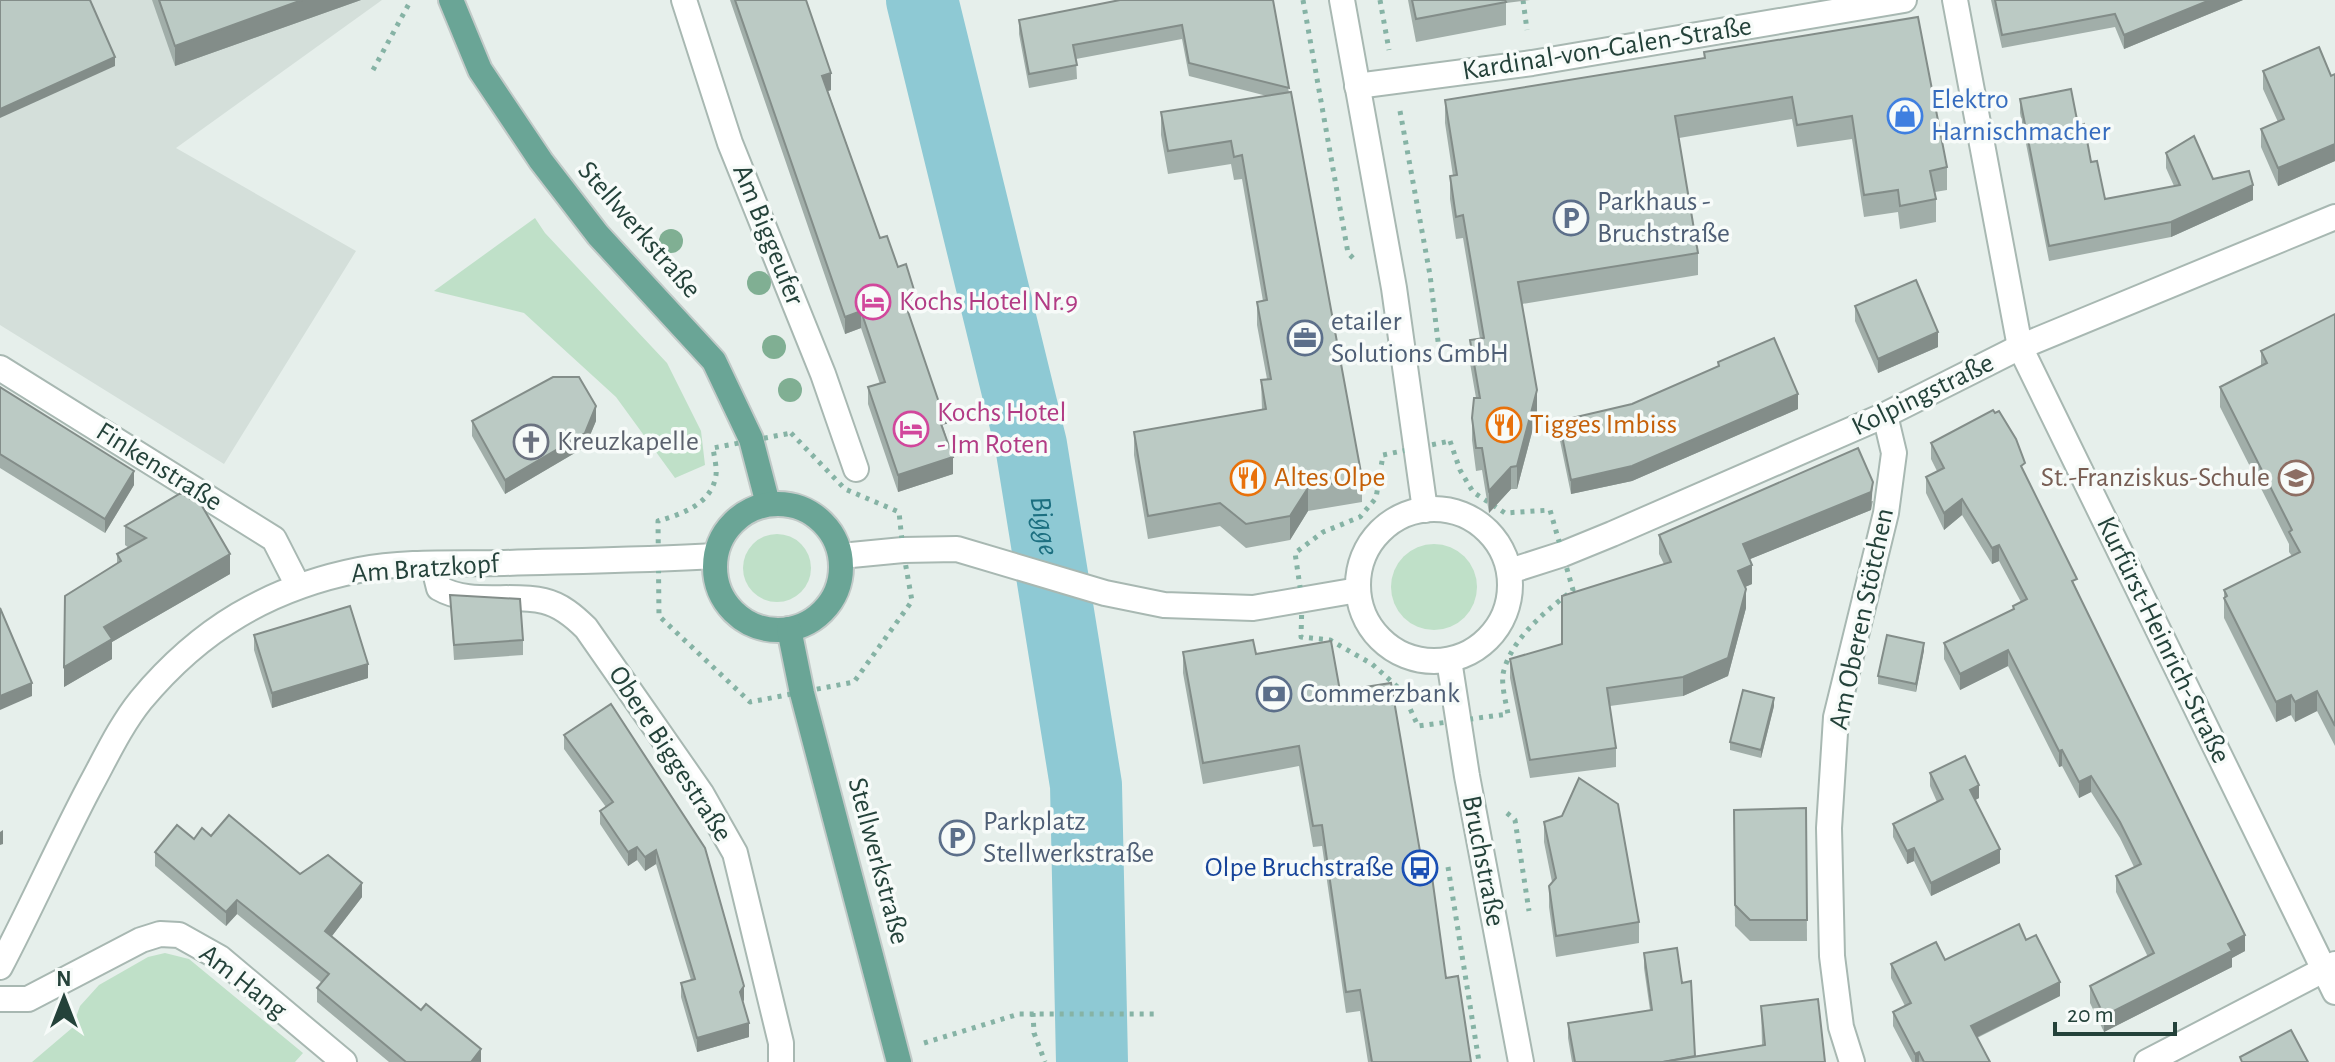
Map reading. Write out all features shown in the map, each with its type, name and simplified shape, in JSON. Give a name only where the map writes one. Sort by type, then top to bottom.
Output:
[{"type":"main road","name":"Stellwerkstraße","points":[[451,0],[480,70],[523,135],[598,235],[714,361],[751,439],[768,504]]},
{"type":"main road","points":[[788,503],[815,516],[834,538],[841,556],[841,576],[835,594],[823,611],[808,622],[789,629],[769,630],[749,624],[733,612],[721,595],[715,576],[715,556],[720,541],[734,522],[753,508],[768,504],[788,503]]},
{"type":"main road","name":"Stellwerkstraße","points":[[789,629],[802,693],[898,1056]]},
{"type":"street","name":"Am Biggeufer","points":[[684,0],[730,143],[823,374],[856,469]]},
{"type":"street","points":[[1342,0],[1394,288],[1425,510]]},
{"type":"street","name":"Kardinal-von-Galen-Straße","points":[[1357,86],[1532,63],[1904,0]]},
{"type":"street","name":"Kurfürst-Heinrich-Straße","points":[[1955,0],[2020,347],[2329,967],[2335,992]]},
{"type":"street","name":"Kolpingstraße","points":[[1510,571],[1563,554],[1885,415],[2020,347],[2335,217]]},
{"type":"street","name":"Finkenstraße","points":[[0,368],[274,539],[298,586]]},
{"type":"street","name":"Am Oberen Stötchen","points":[[1852,1062],[1841,1027],[1832,956],[1829,828],[1836,717],[1886,513],[1894,453],[1885,415]]},
{"type":"street","points":[[1425,510],[1448,510],[1470,517],[1488,531],[1502,549],[1510,571],[1511,595],[1504,618],[1490,638],[1471,652],[1449,660],[1423,661],[1398,653],[1378,637],[1364,616],[1358,590],[1360,568],[1368,546],[1383,528],[1402,516],[1425,510]]},
{"type":"street","points":[[841,556],[957,549],[1105,593],[1164,605],[1253,608],[1358,590]]},
{"type":"street","name":"Am Bratzkopf","points":[[0,967],[44,874],[107,754],[140,702],[184,654],[221,624],[257,603],[298,586],[361,570],[433,564],[715,556]]},
{"type":"street","name":"Obere Biggestraße","points":[[433,564],[439,588],[453,596],[545,601],[570,612],[586,628],[701,793],[735,853],[781,1043],[781,1062]]},
{"type":"street","name":"Bruchstraße","points":[[1449,660],[1521,1062]]},
{"type":"street","name":"Am Hang","points":[[0,999],[28,999],[141,940],[160,934],[179,935],[220,958],[344,1062]]},
{"type":"street","points":[[2147,1062],[2329,967]]},
{"type":"path","points":[[373,70],[411,0]]},
{"type":"path","points":[[1303,0],[1348,253],[1356,262]]},
{"type":"path","points":[[659,559],[658,521],[681,514],[705,499],[716,475],[713,448],[751,439]]},
{"type":"path","points":[[1450,441],[1460,470],[1473,492],[1505,513],[1550,510],[1573,590],[1543,614],[1516,646],[1503,672],[1508,714],[1418,726],[1402,691],[1372,664],[1330,640],[1301,637],[1302,600],[1295,553],[1323,532],[1360,517],[1376,498],[1383,455],[1416,447],[1450,441]]},
{"type":"path","points":[[1033,1013],[1034,1033],[1045,1062]]},
{"type":"path","points":[[898,1056],[1019,1014],[1154,1014]]},
{"type":"shaded area","points":[[0,0],[382,0],[176,148],[356,251],[224,464],[0,325]]},
{"type":"green space","points":[[535,218],[545,233],[667,363],[701,431],[705,465],[675,478],[616,397],[524,313],[434,291]]},
{"type":"green space","points":[[777,534],[790,536],[801,544],[809,555],[809,581],[801,592],[790,600],[777,602],[764,600],[753,592],[745,581],[743,568],[745,555],[753,544],[764,536]]},
{"type":"green space","points":[[1434,544],[1458,551],[1470,563],[1477,587],[1470,611],[1458,623],[1434,630],[1410,623],[1398,611],[1391,587],[1398,563],[1410,551]]},
{"type":"green space","points":[[165,953],[189,959],[303,1053],[295,1062],[32,1062],[72,1028],[80,1006],[99,985],[148,957]]},
{"type":"building","points":[[0,0],[90,0],[115,57],[0,109]]},
{"type":"building","points":[[159,0],[302,0],[175,46]]},
{"type":"building","points":[[735,0],[806,0],[831,73],[822,76],[880,238],[887,236],[898,267],[906,264],[915,293],[903,297],[946,423],[941,424],[953,457],[898,475],[868,387],[885,382],[861,311],[845,317]]},
{"type":"building","points":[[1120,0],[1273,0],[1289,88],[1189,63],[1182,25],[1073,45],[1077,65],[1029,74],[1019,20]]},
{"type":"building","points":[[1412,0],[1505,0],[1506,2],[1416,19]]},
{"type":"building","points":[[1995,0],[2210,0],[2124,35],[2115,14],[2002,35]]},
{"type":"building","points":[[1918,17],[1947,167],[1930,171],[1936,199],[1900,206],[1898,190],[1864,195],[1852,116],[1797,125],[1792,97],[1675,116],[1698,253],[1518,282],[1537,390],[1517,466],[1511,467],[1489,491],[1482,448],[1476,448],[1472,418],[1474,398],[1480,398],[1470,340],[1484,338],[1463,215],[1456,217],[1450,176],[1457,175],[1445,100],[1705,58],[1704,52]]},
{"type":"building","points":[[2319,47],[2331,76],[2335,74],[2335,144],[2278,168],[2261,129],[2284,119],[2263,71]]},
{"type":"building","points":[[2071,89],[2078,125],[2084,124],[2091,162],[2097,161],[2105,199],[2180,185],[2166,153],[2194,136],[2213,179],[2249,171],[2253,185],[2171,222],[2049,246],[2020,99]]},
{"type":"building","points":[[1291,92],[1362,478],[1308,488],[1290,516],[1246,524],[1220,503],[1148,516],[1134,432],[1266,409],[1261,380],[1271,379],[1257,302],[1267,300],[1242,155],[1234,157],[1231,141],[1168,151],[1161,112]]},
{"type":"building","points":[[1916,280],[1938,332],[1878,359],[1855,306]]},
{"type":"building","name":"St.-Franziskus-Schule","points":[[2335,314],[2335,726],[2317,691],[2295,702],[2291,695],[2276,702],[2224,598],[2227,596],[2224,590],[2300,552],[2220,387],[2267,363],[2261,351]]},
{"type":"building","points":[[1774,338],[1798,394],[1632,466],[1571,480],[1559,421],[1632,404]]},
{"type":"building","name":"Kreuzkapelle","points":[[553,377],[579,377],[596,406],[585,433],[505,480],[472,421]]},
{"type":"building","points":[[0,387],[134,471],[105,519],[0,454]]},
{"type":"building","points":[[1993,410],[1995,413],[1999,411],[2016,439],[2025,463],[2021,466],[2077,579],[2072,581],[2245,935],[2228,944],[2232,951],[2104,1016],[2090,986],[2154,953],[2116,876],[2141,864],[2120,822],[2091,776],[2079,782],[2062,750],[2059,751],[2008,650],[1960,674],[1944,643],[2014,609],[2013,606],[2027,599],[1999,545],[1992,548],[1962,499],[1944,513],[1926,477],[1944,468],[1931,443]]},
{"type":"building","points":[[1858,448],[1873,482],[1871,492],[1743,544],[1752,565],[1738,571],[1746,589],[1728,658],[1683,677],[1607,688],[1616,748],[1530,760],[1510,659],[1562,644],[1562,596],[1671,562],[1659,535]]},
{"type":"building","points":[[181,493],[202,506],[230,554],[104,627],[112,639],[64,667],[65,596],[121,561],[117,554],[146,538],[125,526]]},
{"type":"building","points":[[450,595],[520,599],[523,640],[454,645]]},
{"type":"building","points":[[350,606],[368,664],[272,693],[254,635]]},
{"type":"building","points":[[0,608],[32,683],[0,696]]},
{"type":"building","points":[[1887,635],[1924,643],[1916,684],[1878,676]]},
{"type":"building","points":[[1253,640],[1256,654],[1331,641],[1340,691],[1391,683],[1422,863],[1430,862],[1446,978],[1458,976],[1471,1062],[1372,1062],[1360,990],[1346,992],[1322,825],[1313,826],[1299,746],[1203,763],[1183,652]]},
{"type":"building","points":[[1743,690],[1774,698],[1761,750],[1730,742]]},
{"type":"building","points":[[611,704],[705,848],[744,986],[740,992],[749,1023],[697,1038],[681,983],[695,979],[656,850],[645,857],[637,847],[628,852],[600,811],[613,802],[564,735]]},
{"type":"building","points":[[1965,756],[1979,785],[1970,790],[2000,849],[1931,883],[1914,848],[1907,851],[1893,824],[1943,799],[1930,773]]},
{"type":"building","points":[[1579,778],[1618,804],[1639,922],[1556,936],[1549,886],[1556,878],[1544,822],[1562,816]]},
{"type":"building","points":[[1806,808],[1807,920],[1750,920],[1735,905],[1734,810]]},
{"type":"building","points":[[229,815],[300,874],[328,855],[362,883],[325,931],[421,1010],[426,1004],[481,1049],[471,1062],[406,1062],[317,988],[329,974],[237,900],[226,912],[155,852],[177,825],[194,839],[202,828],[211,836]]},
{"type":"building","points":[[2019,924],[2026,940],[2036,935],[2060,982],[1971,1026],[1990,1062],[1924,1062],[1919,1052],[1915,1054],[1893,1012],[1911,1003],[1891,964],[1936,942],[1945,960]]},
{"type":"building","points":[[1677,948],[1682,983],[1691,981],[1695,1056],[1663,1062],[1575,1062],[1568,1023],[1652,1010],[1644,953]]},
{"type":"building","points":[[1818,999],[1825,1062],[1663,1062],[1765,1045],[1761,1006]]},
{"type":"building","points":[[2291,1030],[2308,1062],[2242,1062],[2240,1057]]},
{"type":"waterway","name":"Bigge","points":[[922,0],[1031,445],[1086,785],[1092,1062]]},
{"type":"place","name":"Elektro Harnischmacher","points":[[1905,116]]},
{"type":"place","name":"Parkhaus - Bruchstraße","points":[[1571,218]]},
{"type":"place","name":"Kochs Hotel Nr.9","points":[[873,302]]},
{"type":"place","name":"etailer Solutions GmbH","points":[[1305,338]]},
{"type":"place","name":"Tigges Imbiss","points":[[1504,425]]},
{"type":"place","name":"Kochs Hotel - Im Roten","points":[[911,429]]},
{"type":"place","name":"Kreuzkapelle","points":[[531,442]]},
{"type":"place","name":"Altes Olpe","points":[[1248,478]]},
{"type":"place","name":"St.-Franziskus-Schule","points":[[2296,478]]},
{"type":"place","name":"Commerzbank","points":[[1274,694]]},
{"type":"place","name":"Parkplatz Stellwerkstraße","points":[[957,838]]},
{"type":"place","name":"Olpe Bruchstraße","points":[[1420,868]]}]
